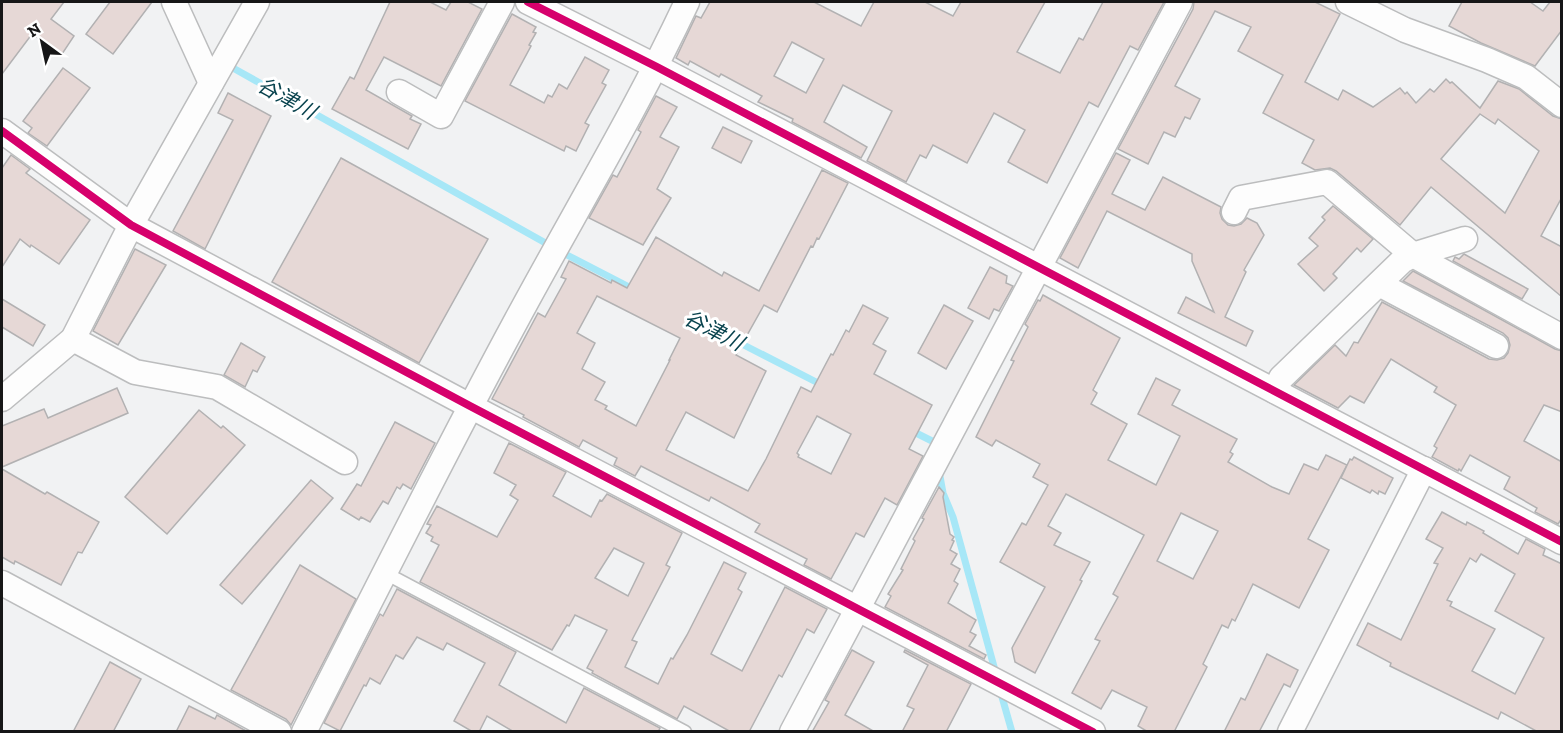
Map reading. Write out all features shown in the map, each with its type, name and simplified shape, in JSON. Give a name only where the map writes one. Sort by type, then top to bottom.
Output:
[{"type":"street","points":[[174,2],[211,83]]},
{"type":"street","points":[[2,399],[73,339],[131,225],[257,2]]},
{"type":"street","points":[[399,92],[441,116],[502,2]]},
{"type":"street","points":[[528,2],[657,67],[1562,542]]},
{"type":"street","points":[[304,732],[470,406],[657,67],[687,2]]},
{"type":"street","points":[[792,732],[1180,2]]},
{"type":"street","points":[[1348,2],[1405,30],[1526,77],[1562,105]]},
{"type":"street","points":[[2,131],[131,225],[470,406],[1093,732]]},
{"type":"street","points":[[1234,212],[1241,198],[1327,182],[1413,255],[1562,337]]},
{"type":"street","points":[[1275,391],[1281,378],[1402,261],[1413,255],[1465,239]]},
{"type":"street","points":[[1379,284],[1496,346]]},
{"type":"street","points":[[73,339],[135,372],[217,387],[345,462]]},
{"type":"street","points":[[1290,732],[1424,469]]},
{"type":"street","points":[[2,583],[279,732]]},
{"type":"lane","points":[[385,573],[685,732]]},
{"type":"building","points":[[2,2],[64,2],[51,19],[74,36],[62,54],[32,34],[2,74]]},
{"type":"building","points":[[110,2],[152,2],[113,54],[86,34]]},
{"type":"building","points":[[390,2],[430,2],[446,10],[451,2],[468,2],[482,9],[441,86],[384,57],[366,90],[412,116],[410,119],[421,124],[408,149],[332,109],[350,77],[354,79]]},
{"type":"building","points":[[710,2],[814,2],[861,26],[874,2],[925,2],[953,16],[961,2],[1045,2],[1017,52],[1060,73],[1079,38],[1083,40],[1103,2],[1164,2],[1138,50],[1130,46],[1098,107],[1089,102],[1047,183],[1008,162],[1025,130],[994,113],[967,163],[933,145],[926,158],[920,155],[906,182],[867,161],[892,111],[843,85],[824,122],[867,147],[861,158],[758,102],[762,96],[721,74],[719,77],[690,61],[688,65],[676,58],[696,16],[701,18]],"holes":[[[792,42],[824,59],[806,93],[774,76]]]},
{"type":"building","points":[[1194,2],[1315,2],[1340,14],[1305,82],[1338,100],[1343,90],[1373,107],[1400,88],[1405,94],[1407,92],[1416,103],[1430,89],[1434,92],[1446,79],[1480,108],[1498,81],[1519,89],[1553,116],[1562,119],[1562,197],[1541,236],[1562,247],[1562,297],[1431,187],[1400,225],[1336,171],[1330,168],[1315,170],[1302,163],[1314,140],[1263,113],[1283,75],[1238,51],[1251,27],[1215,11],[1175,86],[1200,99],[1190,119],[1185,117],[1175,137],[1164,132],[1148,164],[1118,149],[1193,9]],"holes":[[[1480,114],[1495,124],[1498,119],[1539,151],[1505,213],[1441,159]]]},
{"type":"building","points":[[1462,2],[1530,2],[1543,11],[1550,2],[1562,2],[1562,30],[1535,66],[1481,43],[1449,26]]},
{"type":"building","points":[[512,14],[536,27],[533,32],[536,33],[510,85],[544,103],[548,95],[552,97],[559,84],[567,89],[585,57],[609,70],[602,83],[606,85],[585,123],[589,125],[576,151],[566,146],[564,151],[465,101]]},
{"type":"building","points":[[63,68],[90,88],[47,146],[28,133],[32,128],[23,121]]},
{"type":"building","points":[[228,93],[271,116],[205,249],[173,231],[233,120],[218,113]]},
{"type":"building","points":[[656,96],[677,107],[660,137],[679,147],[657,189],[671,198],[643,245],[589,218],[613,175],[617,177],[641,132],[638,130]]},
{"type":"building","points":[[723,127],[752,141],[741,163],[712,148]]},
{"type":"building","points":[[1116,153],[1130,160],[1112,194],[1145,210],[1163,177],[1221,207],[1222,219],[1228,225],[1241,224],[1247,218],[1257,223],[1264,235],[1244,270],[1246,272],[1225,317],[1253,331],[1246,346],[1178,313],[1186,297],[1214,312],[1192,261],[1192,254],[1107,211],[1078,268],[1060,258]]},
{"type":"building","points":[[11,155],[30,169],[26,173],[90,220],[59,264],[20,239],[2,267],[2,168]]},
{"type":"building","points":[[341,158],[488,239],[419,363],[272,282]]},
{"type":"building","points":[[822,170],[848,183],[819,239],[817,238],[813,247],[811,246],[777,312],[764,305],[736,355],[766,371],[734,438],[686,412],[666,450],[748,491],[801,387],[811,392],[831,354],[833,355],[846,330],[849,332],[863,305],[888,318],[873,344],[886,351],[874,374],[932,405],[909,449],[923,456],[897,505],[885,498],[864,537],[856,533],[831,579],[804,565],[807,559],[755,532],[760,524],[711,497],[709,501],[641,466],[635,476],[614,465],[617,458],[583,440],[579,447],[492,399],[538,313],[545,317],[566,279],[561,277],[569,261],[611,283],[612,280],[627,288],[656,237],[722,276],[724,272],[759,291]],"holes":[[[597,296],[680,338],[636,426],[605,409],[607,406],[595,400],[605,382],[582,369],[595,343],[577,333]],[[817,416],[851,434],[831,474],[798,457],[797,453]]]},
{"type":"building","points":[[1333,206],[1373,239],[1361,252],[1357,248],[1333,274],[1337,278],[1324,291],[1298,264],[1318,246],[1309,238],[1325,220],[1322,217]]},
{"type":"building","points":[[135,249],[166,265],[118,345],[93,331]]},
{"type":"building","points":[[1464,254],[1528,289],[1522,299],[1453,261],[1455,257],[1459,259]]},
{"type":"building","points":[[990,267],[1007,276],[1006,283],[1013,286],[999,311],[994,309],[989,319],[968,308]]},
{"type":"building","points":[[1413,271],[1562,351],[1562,412],[1544,405],[1524,441],[1562,462],[1562,518],[1558,524],[1535,512],[1537,508],[1504,489],[1510,477],[1470,455],[1461,471],[1432,457],[1437,448],[1434,446],[1456,405],[1434,392],[1437,387],[1391,359],[1364,403],[1350,396],[1338,408],[1294,385],[1335,345],[1346,356],[1354,342],[1358,343],[1382,302],[1489,359],[1504,358],[1510,345],[1503,333],[1403,281]]},
{"type":"building","points":[[1043,295],[1120,338],[1093,390],[1097,393],[1091,404],[1127,424],[1108,460],[1156,485],[1180,436],[1138,414],[1156,378],[1180,390],[1172,405],[1237,439],[1228,462],[1272,487],[1289,494],[1304,464],[1318,470],[1326,455],[1347,465],[1308,539],[1329,550],[1299,608],[1253,584],[1235,621],[1232,619],[1228,628],[1222,625],[1203,664],[1207,667],[1174,732],[1148,732],[1138,726],[1147,707],[1112,690],[1101,709],[1072,693],[1100,641],[1095,639],[1118,597],[1113,594],[1144,535],[1066,494],[1048,526],[1061,533],[1054,545],[1090,562],[1035,673],[1015,662],[1012,648],[1045,587],[1000,562],[1022,523],[1026,525],[1048,485],[1033,477],[1040,464],[996,440],[992,446],[976,437],[1014,361],[1011,360],[1028,327],[1025,324],[1038,300],[1040,301]],"holes":[[[1181,513],[1218,531],[1193,579],[1157,561]]]},
{"type":"building","points":[[2,299],[45,325],[33,346],[2,327]]},
{"type":"building","points":[[944,305],[973,321],[946,369],[918,353]]},
{"type":"building","points":[[241,343],[265,357],[257,372],[253,370],[245,387],[224,375]]},
{"type":"building","points":[[117,388],[128,413],[2,467],[2,426],[44,409],[48,418]]},
{"type":"building","points":[[199,410],[245,445],[167,534],[125,497]]},
{"type":"building","points":[[395,422],[435,443],[411,489],[403,484],[400,489],[397,487],[388,504],[383,501],[370,522],[361,517],[359,520],[341,509],[357,484],[361,486]]},
{"type":"building","points":[[509,443],[566,472],[553,496],[591,517],[600,500],[602,501],[607,494],[682,533],[666,565],[670,567],[632,640],[637,642],[625,667],[658,684],[671,658],[673,659],[687,635],[724,562],[746,573],[738,589],[742,592],[711,654],[742,671],[785,587],[827,609],[814,633],[807,629],[782,677],[779,675],[749,732],[731,732],[684,706],[677,719],[592,673],[593,671],[587,668],[607,630],[575,615],[552,650],[420,582],[439,545],[431,541],[433,537],[426,533],[431,525],[427,524],[437,506],[497,537],[518,500],[510,495],[516,485],[494,473]],"holes":[[[614,548],[644,563],[628,596],[595,578]]]},
{"type":"building","points":[[1354,457],[1393,478],[1385,494],[1379,491],[1378,494],[1372,490],[1370,493],[1341,478],[1350,459]]},
{"type":"building","points":[[2,469],[99,522],[82,553],[78,552],[61,585],[15,561],[14,564],[2,557]]},
{"type":"building","points":[[311,480],[333,498],[242,604],[220,585]]},
{"type":"building","points":[[939,487],[944,493],[950,534],[954,537],[950,550],[957,554],[951,564],[960,569],[954,581],[958,584],[948,603],[976,620],[970,632],[976,635],[969,646],[986,655],[984,659],[885,607],[891,596],[888,594],[903,570],[901,569],[915,541],[913,539],[924,519],[922,518]]},
{"type":"building","points":[[1442,512],[1466,525],[1467,522],[1484,531],[1483,533],[1518,554],[1526,539],[1545,549],[1543,555],[1562,564],[1562,732],[1538,732],[1501,712],[1498,719],[1390,666],[1391,663],[1357,645],[1368,623],[1401,640],[1438,564],[1434,563],[1443,548],[1426,539]],"holes":[[[1481,554],[1515,574],[1495,611],[1544,638],[1515,694],[1472,671],[1495,629],[1450,606],[1452,602],[1447,600],[1470,558],[1476,562]]]},
{"type":"building","points":[[300,565],[356,599],[291,725],[286,719],[231,690]]},
{"type":"building","points":[[397,589],[516,652],[499,685],[566,723],[584,688],[660,728],[658,732],[514,732],[487,716],[479,732],[473,732],[454,721],[485,663],[447,643],[443,650],[417,637],[403,659],[396,655],[380,684],[370,678],[366,686],[364,685],[340,731],[324,723],[380,614],[383,616]]},
{"type":"building","points":[[852,650],[874,662],[845,715],[875,732],[812,732],[829,702],[825,700]]},
{"type":"building","points":[[905,650],[971,684],[946,732],[902,732],[914,709],[907,706],[928,665],[904,652]]},
{"type":"building","points":[[1267,654],[1298,670],[1290,687],[1284,684],[1259,732],[1224,732],[1241,698],[1245,700]]},
{"type":"building","points":[[110,662],[141,679],[113,732],[73,732]]},
{"type":"building","points":[[189,706],[215,719],[217,715],[248,732],[176,732]]},
{"type":"waterway","name":"谷津川","points":[[233,68],[567,255],[635,290]]},
{"type":"waterway","name":"谷津川","points":[[736,341],[822,385]]},
{"type":"waterway","name":"谷津川","points":[[910,430],[934,442],[935,449]]},
{"type":"waterway","name":"谷津川","points":[[939,471],[943,493],[953,517],[996,674]]},
{"type":"waterway","name":"谷津川","points":[[1000,690],[1012,732]]},
{"type":"cycle path","points":[[528,2],[657,67],[1562,542]]},
{"type":"cycle path","points":[[2,131],[131,225],[470,406],[1093,732]]}]
